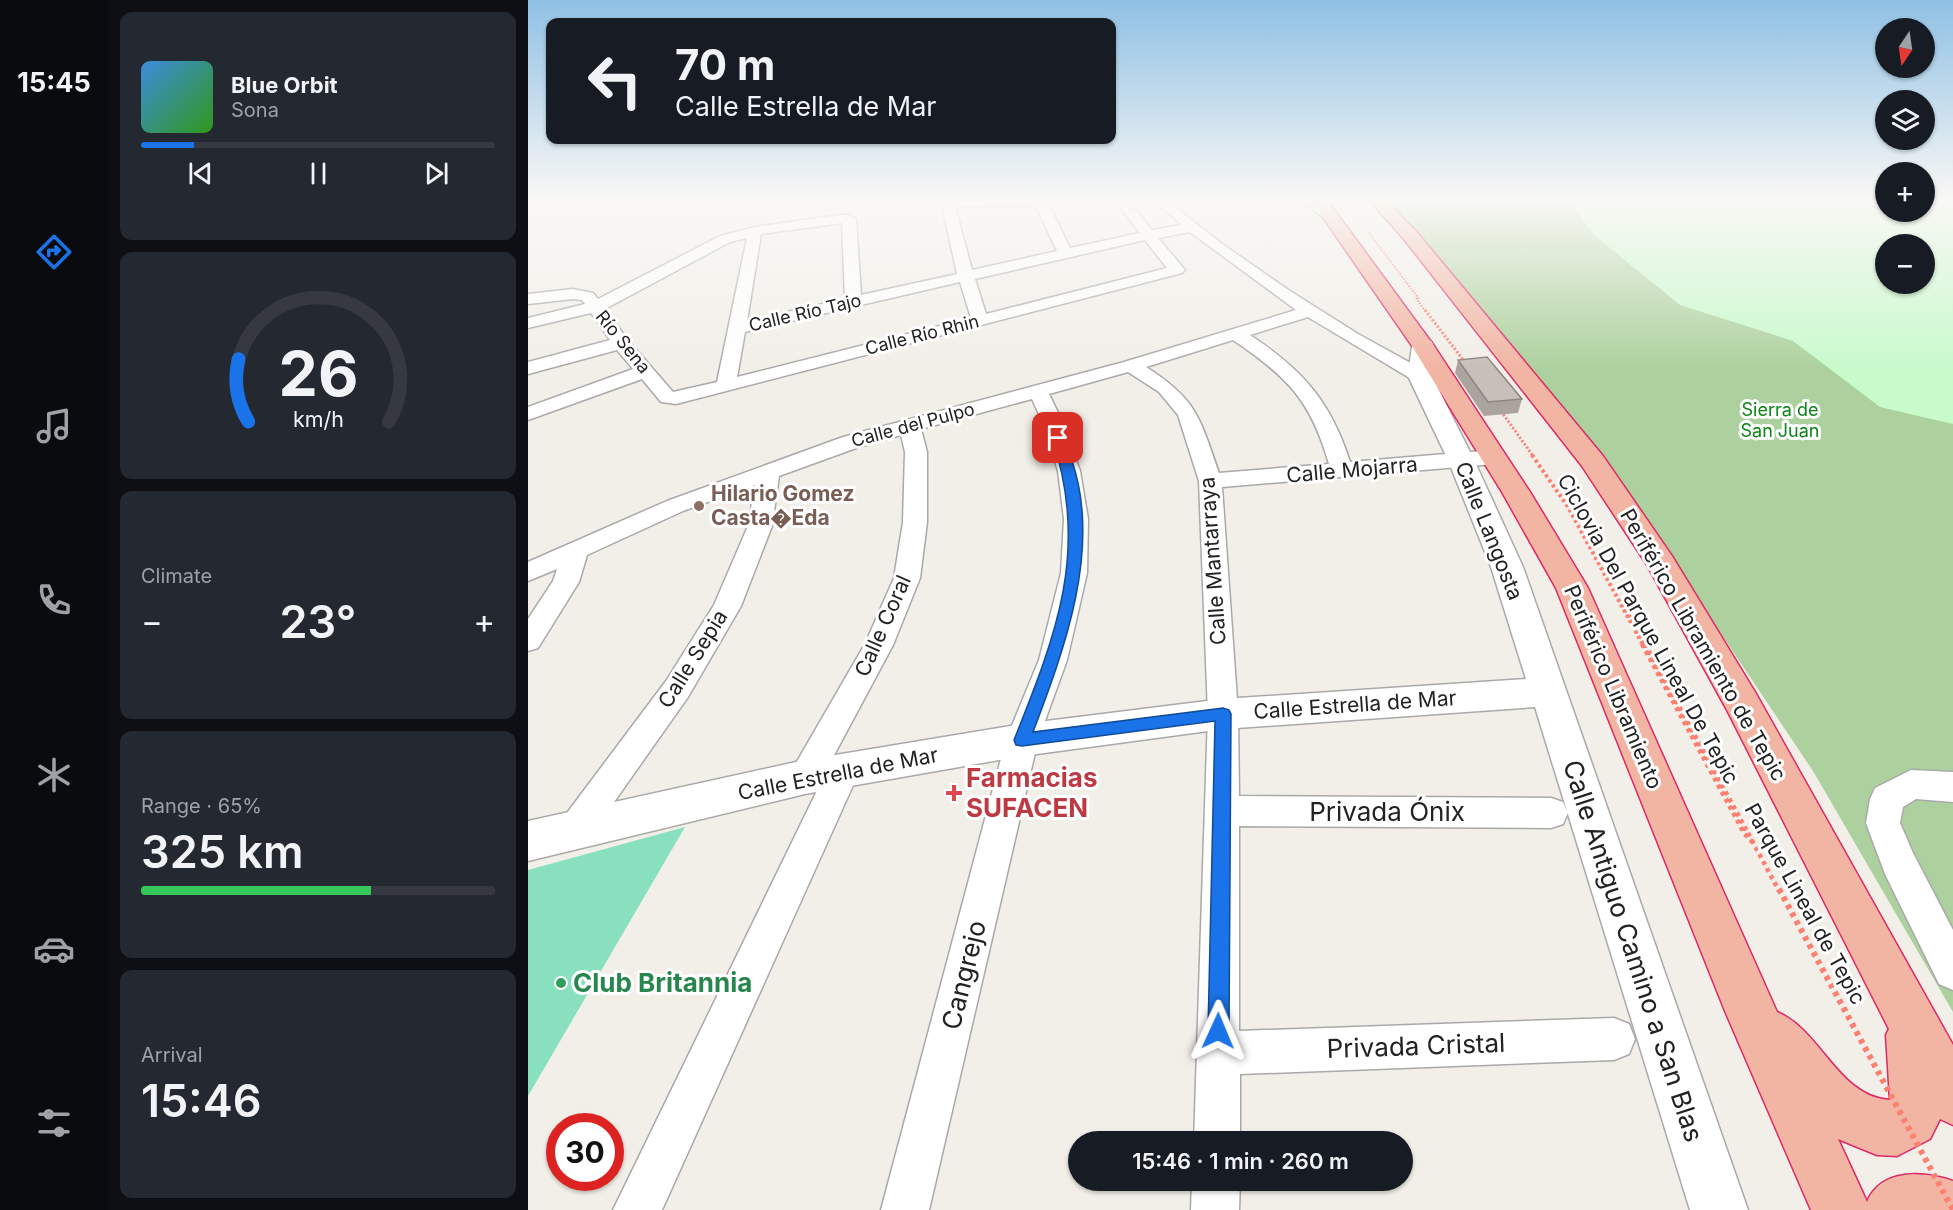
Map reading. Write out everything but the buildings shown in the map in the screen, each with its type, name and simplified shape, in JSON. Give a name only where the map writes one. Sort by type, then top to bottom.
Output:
[{"type":"highway","name":"Periférico Libramiento","points":[[1365,256],[1421,361],[1496,444],[1572,588],[1750,1011],[1840,1210]]},
{"type":"highway","name":"Periférico Libramiento de Tepic","points":[[1427,256],[1593,462],[1661,563],[1742,702],[1953,1098]]},
{"type":"highway","points":[[1750,1011],[1834,1105],[1856,1119],[1877,1127],[1897,1128],[1911,1120],[1918,1106],[1918,1087],[1911,1050],[1912,1024]]},
{"type":"highway","points":[[1893,1210],[1900,1204],[1917,1201],[1953,1210]]},
{"type":"street","points":[[528,323],[595,307],[692,256]]},
{"type":"street","points":[[726,385],[750,256]]},
{"type":"street","points":[[851,256],[853,302]]},
{"type":"street","points":[[960,256],[980,320]]},
{"type":"street","name":"Calle Río Tajo","points":[[735,329],[1055,256]]},
{"type":"street","name":"Calle Río Rhin","points":[[668,398],[676,398],[1177,270],[1166,256]]},
{"type":"street","points":[[1233,256],[1365,347],[1421,361]]},
{"type":"street","name":"Río Sena","points":[[528,299],[573,294],[586,296],[621,343],[668,398]]},
{"type":"street","name":"Calle del Pulpo","points":[[528,572],[675,506],[769,470],[852,442],[1131,366],[1311,311]]},
{"type":"street","points":[[1236,334],[1264,352],[1298,382],[1324,419],[1342,471]]},
{"type":"street","points":[[528,368],[621,343]]},
{"type":"street","name":"Calle Mantarraya","points":[[1131,366],[1166,388],[1188,414],[1210,481],[1223,714],[1217,1131]]},
{"type":"street","points":[[528,414],[646,371]]},
{"type":"street","name":"Cangrejo","points":[[905,1210],[1022,740],[1053,660],[1074,573],[1076,519],[1069,471],[1052,421],[1038,391]]},
{"type":"street","name":"Calle Coral","points":[[637,1210],[908,578],[915,522],[916,452],[910,427]]},
{"type":"street","name":"Calle Mojarra","points":[[1210,481],[1342,471],[1496,444]]},
{"type":"street","name":"Calle Langosta","points":[[1496,444],[1507,567],[1547,692]]},
{"type":"street","name":"Calle Sepia","points":[[576,828],[677,689],[727,606],[760,526],[769,470]]},
{"type":"street","points":[[528,641],[566,582],[576,551]]},
{"type":"street","name":"Calle Estrella de Mar","points":[[528,841],[576,828],[824,774],[1022,740],[1223,714],[1547,692]]},
{"type":"street","name":"Calle Antiguo Camino a San Blas","points":[[1547,692],[1719,1210]]},
{"type":"street","points":[[1953,787],[1911,784],[1887,799],[1883,823],[1898,862],[1953,970]]},
{"type":"street","name":"Privada Ónix","points":[[1223,811],[1551,813]]},
{"type":"street","name":"Privada Cristal","points":[[1218,1053],[1614,1039]]},
{"type":"street","points":[[1215,1191],[1215,1210]]},
{"type":"path","points":[[1380,256],[1467,361]]},
{"type":"path","points":[[1496,444],[1500,409]]},
{"type":"path","name":"Parque Lineal de Tepic","points":[[1496,444],[1569,507],[1953,1210]]},
{"type":"path","name":"Ciclovia Del Parque Lineal De Tepic","points":[[1496,444],[1568,507],[1744,833],[1754,844]]},
{"type":"green space","name":"Sierra de San Juan","points":[[1426,256],[1875,256],[1875,294],[1935,294],[1935,256],[1953,256],[1953,1012],[1813,771],[1693,592]]},
{"type":"green space","points":[[1620,256],[1875,256],[1875,294],[1935,294],[1935,256],[1953,256],[1953,424],[1880,407],[1793,341],[1680,305]]},
{"type":"green space","name":"Club Britannia","points":[[685,827],[528,1096],[528,870]]},
{"type":"place","name":"Hilario Gomez Casta�Eda","points":[[699,506]]},
{"type":"place","name":"Farmacias SUFACEN","points":[[954,793]]},
{"type":"place","name":"Club Britannia","points":[[561,983]]},
{"type":"route","points":[[1058,438],[1069,471],[1076,519],[1074,573],[1053,660],[1022,740],[1223,714],[1218,1031]]}]
